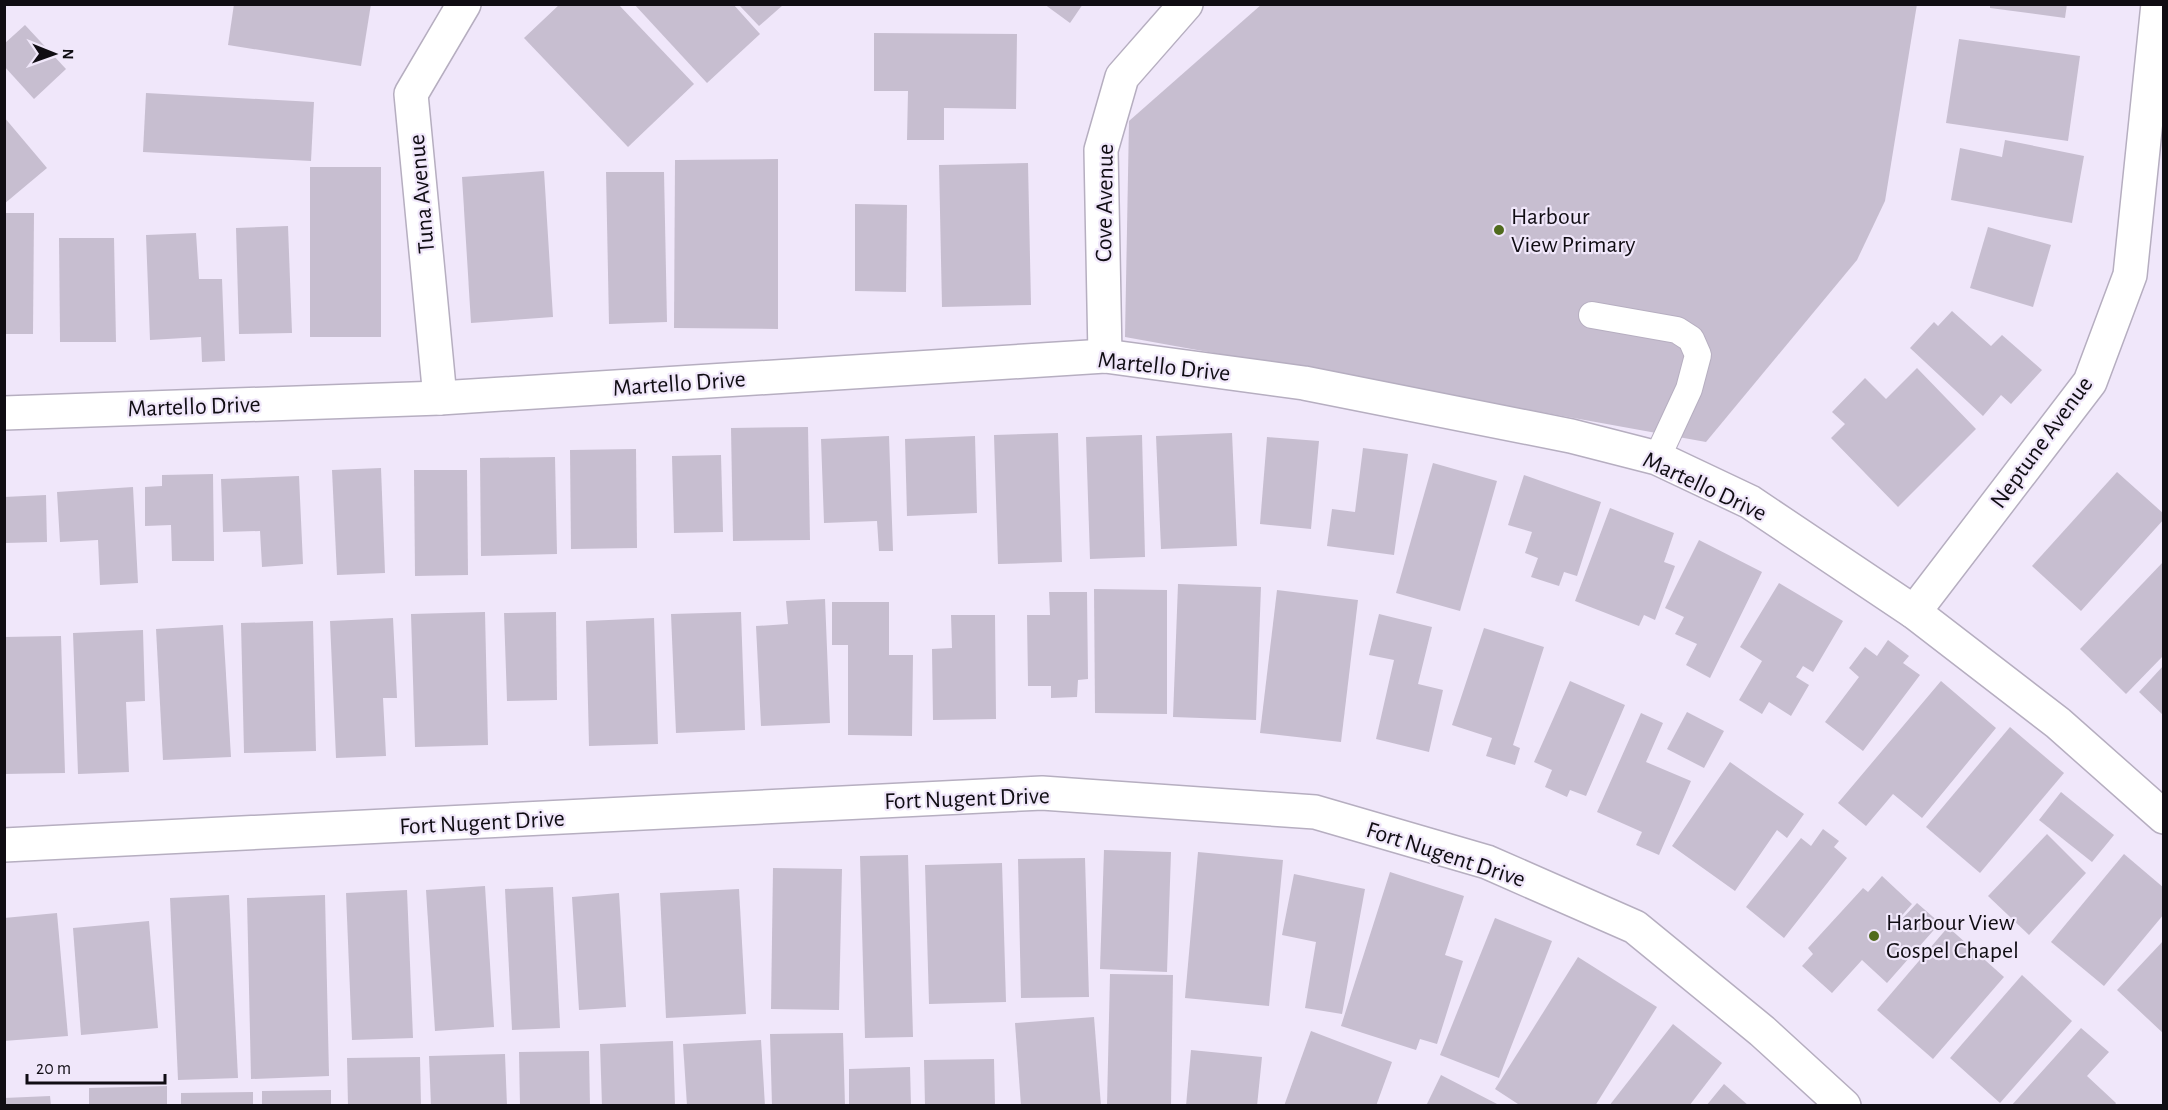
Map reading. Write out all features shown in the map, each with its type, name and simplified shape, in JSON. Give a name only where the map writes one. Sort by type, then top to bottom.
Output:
[{"type":"street","name":"Tuna Avenue","points":[[440,398],[411,94],[464,4]]},
{"type":"street","name":"Cove Avenue","points":[[1105,356],[1101,150],[1122,77],[1186,4]]},
{"type":"street","name":"Neptune Avenue","points":[[1914,612],[2090,382],[2130,275],[2158,4]]},
{"type":"street","name":"Martello Drive","points":[[4,413],[440,398],[1105,356],[1304,383],[1571,436],[1657,458],[1750,502],[1914,612],[2058,723],[2163,817]]},
{"type":"street","name":"Fort Nugent Drive","points":[[4,845],[1042,794],[1315,812],[1487,862],[1635,927],[1762,1031],[1844,1106]]},
{"type":"lane","points":[[1592,315],[1677,330],[1692,339],[1698,355],[1689,388],[1657,458]]},
{"type":"building","points":[[234,4],[371,4],[361,66],[228,45]]},
{"type":"building","points":[[560,4],[618,4],[694,84],[628,147],[524,38]]},
{"type":"building","points":[[634,4],[733,4],[760,34],[707,83]]},
{"type":"building","points":[[1044,4],[1083,4],[1070,23]]},
{"type":"building","name":"Harbour View Primary","points":[[1262,4],[1917,4],[1885,201],[1857,260],[1706,442],[1125,337],[1129,121]]},
{"type":"building","points":[[1990,4],[2067,4],[2065,18],[1990,8]]},
{"type":"building","points":[[739,5],[783,5],[759,26]]},
{"type":"building","points":[[25,25],[66,69],[34,99],[4,66],[4,44]]},
{"type":"building","points":[[874,33],[1017,34],[1016,109],[944,108],[944,140],[907,140],[908,91],[874,91]]},
{"type":"building","points":[[1959,39],[2080,56],[2068,141],[1946,123]]},
{"type":"building","points":[[146,93],[314,102],[311,161],[143,152]]},
{"type":"building","points":[[4,117],[47,168],[4,204]]},
{"type":"building","points":[[2005,140],[2084,156],[2072,223],[1951,200],[1960,148],[2002,157]]},
{"type":"building","points":[[778,159],[778,329],[674,328],[675,160]]},
{"type":"building","points":[[1028,163],[1031,305],[942,307],[939,165]]},
{"type":"building","points":[[310,167],[381,167],[381,337],[310,337]]},
{"type":"building","points":[[544,171],[553,317],[471,323],[462,177]]},
{"type":"building","points":[[606,172],[664,172],[667,322],[609,324]]},
{"type":"building","points":[[855,204],[907,205],[906,292],[855,291]]},
{"type":"building","points":[[4,213],[34,213],[33,334],[4,334]]},
{"type":"building","points":[[288,226],[292,333],[239,334],[236,228]]},
{"type":"building","points":[[1988,227],[2051,245],[2033,307],[1970,288]]},
{"type":"building","points":[[196,233],[199,279],[222,279],[225,361],[202,362],[201,337],[150,340],[146,235]]},
{"type":"building","points":[[59,238],[114,238],[116,342],[60,342]]},
{"type":"building","points":[[1952,311],[1991,346],[2002,335],[2042,370],[2011,404],[2001,395],[1983,416],[1910,348],[1934,322],[1938,326]]},
{"type":"building","points":[[1917,368],[1976,429],[1898,507],[1831,438],[1845,424],[1832,412],[1865,378],[1886,399]]},
{"type":"building","points":[[808,427],[810,540],[733,541],[731,428]]},
{"type":"building","points":[[1058,433],[1062,562],[998,564],[994,435]]},
{"type":"building","points":[[1232,433],[1237,546],[1161,549],[1156,436]]},
{"type":"building","points":[[1142,435],[1145,557],[1090,559],[1086,437]]},
{"type":"building","points":[[889,436],[893,551],[879,551],[877,521],[824,523],[821,439]]},
{"type":"building","points":[[975,436],[977,513],[907,516],[905,439]]},
{"type":"building","points":[[1267,437],[1319,441],[1311,529],[1260,524]]},
{"type":"building","points":[[1363,448],[1408,454],[1394,555],[1327,546],[1332,509],[1355,512]]},
{"type":"building","points":[[636,449],[637,548],[571,549],[570,450]]},
{"type":"building","points":[[721,455],[723,532],[674,533],[672,456]]},
{"type":"building","points":[[555,457],[557,554],[481,556],[480,458]]},
{"type":"building","points":[[1433,463],[1497,481],[1460,611],[1396,593]]},
{"type":"building","points":[[381,468],[385,573],[337,575],[332,470]]},
{"type":"building","points":[[414,470],[467,470],[468,575],[415,576]]},
{"type":"building","points":[[2117,472],[2164,514],[2164,519],[2081,611],[2032,566]]},
{"type":"building","points":[[213,474],[214,561],[172,561],[171,525],[145,526],[145,487],[162,486],[162,475]]},
{"type":"building","points":[[1524,475],[1601,502],[1577,576],[1564,572],[1559,586],[1531,577],[1538,558],[1525,553],[1532,532],[1508,525]]},
{"type":"building","points":[[299,476],[303,564],[262,567],[260,531],[223,532],[221,479]]},
{"type":"building","points":[[133,487],[138,583],[100,585],[98,540],[60,542],[57,492]]},
{"type":"building","points":[[46,495],[47,542],[4,543],[4,497]]},
{"type":"building","points":[[1610,508],[1674,533],[1664,562],[1675,566],[1655,620],[1644,615],[1639,626],[1575,601]]},
{"type":"building","points":[[1699,540],[1762,572],[1710,678],[1686,665],[1697,644],[1675,634],[1684,617],[1665,608]]},
{"type":"building","points":[[2164,561],[2164,655],[2126,694],[2080,649]]},
{"type":"building","points":[[1779,583],[1843,621],[1813,672],[1803,666],[1796,677],[1809,685],[1791,716],[1769,702],[1762,714],[1739,700],[1762,661],[1740,647]]},
{"type":"building","points":[[1178,584],[1261,587],[1256,720],[1173,717]]},
{"type":"building","points":[[1094,589],[1167,590],[1167,714],[1095,713]]},
{"type":"building","points":[[1277,590],[1358,600],[1341,742],[1260,733]]},
{"type":"building","points":[[1049,592],[1087,592],[1088,679],[1078,680],[1077,697],[1051,698],[1051,686],[1028,686],[1027,615],[1050,615]]},
{"type":"building","points":[[825,599],[830,723],[761,726],[756,626],[788,624],[786,601]]},
{"type":"building","points":[[832,602],[889,602],[889,655],[913,655],[912,736],[848,735],[848,645],[832,645]]},
{"type":"building","points":[[485,612],[488,745],[415,747],[411,614]]},
{"type":"building","points":[[556,612],[557,700],[507,701],[504,613]]},
{"type":"building","points":[[741,612],[745,730],[676,733],[671,614]]},
{"type":"building","points":[[1379,614],[1432,627],[1418,684],[1443,690],[1429,752],[1376,739],[1394,660],[1369,655]]},
{"type":"building","points":[[951,615],[995,615],[996,719],[933,720],[932,649],[952,648]]},
{"type":"building","points":[[393,618],[397,698],[383,698],[386,756],[336,758],[330,621]]},
{"type":"building","points":[[654,618],[658,744],[589,746],[586,621]]},
{"type":"building","points":[[313,621],[316,751],[244,753],[241,623]]},
{"type":"building","points":[[223,625],[231,757],[163,760],[156,629]]},
{"type":"building","points":[[1484,628],[1544,647],[1513,745],[1520,748],[1515,765],[1486,756],[1492,738],[1452,725]]},
{"type":"building","points":[[143,630],[145,701],[126,702],[129,772],[78,774],[73,633]]},
{"type":"building","points":[[61,636],[65,773],[4,774],[4,637]]},
{"type":"building","points":[[1888,640],[1909,656],[1903,663],[1920,675],[1863,751],[1825,722],[1859,677],[1849,668],[1865,647],[1877,656]]},
{"type":"building","points":[[2164,665],[2164,716],[2139,692]]},
{"type":"building","points":[[1570,681],[1625,705],[1586,796],[1570,790],[1567,797],[1545,787],[1552,770],[1534,762]]},
{"type":"building","points":[[1941,681],[1996,728],[1922,818],[1893,794],[1866,826],[1838,803]]},
{"type":"building","points":[[1687,712],[1724,731],[1704,768],[1667,749]]},
{"type":"building","points":[[1641,713],[1663,723],[1646,762],[1691,781],[1659,855],[1636,845],[1642,832],[1597,812]]},
{"type":"building","points":[[2010,727],[2064,773],[1980,873],[1926,827]]},
{"type":"building","points":[[1730,762],[1804,814],[1787,838],[1777,830],[1735,891],[1672,846]]},
{"type":"building","points":[[2061,792],[2114,835],[2092,862],[2039,820]]},
{"type":"building","points":[[1823,829],[1839,841],[1834,847],[1847,858],[1784,938],[1746,907],[1801,838],[1811,846]]},
{"type":"building","points":[[2047,834],[2086,873],[2029,935],[1988,896]]},
{"type":"building","points":[[1104,850],[1171,852],[1167,972],[1100,969]]},
{"type":"building","points":[[1198,852],[1283,860],[1269,1006],[1185,998]]},
{"type":"building","points":[[2124,854],[2164,888],[2164,914],[2104,986],[2051,942]]},
{"type":"building","points":[[908,855],[913,1037],[865,1038],[860,856]]},
{"type":"building","points":[[1085,858],[1089,997],[1021,998],[1018,859]]},
{"type":"building","points":[[1002,863],[1006,1002],[929,1004],[925,865]]},
{"type":"building","points":[[773,868],[842,869],[839,1010],[771,1009]]},
{"type":"building","points":[[1390,872],[1464,896],[1445,955],[1463,961],[1437,1044],[1420,1039],[1416,1050],[1341,1026]]},
{"type":"building","points":[[1294,874],[1365,889],[1342,1014],[1305,1008],[1316,942],[1282,935]]},
{"type":"building","name":"Harbour View Gospel Chapel","points":[[1882,876],[1912,904],[1898,920],[1900,921],[1917,903],[1940,923],[1887,983],[1862,960],[1832,993],[1802,966],[1813,954],[1808,948],[1863,888],[1868,892]]},
{"type":"building","points":[[485,886],[494,1027],[435,1031],[426,890]]},
{"type":"building","points":[[553,887],[560,1028],[512,1030],[505,889]]},
{"type":"building","points":[[739,889],[746,1014],[666,1018],[660,893]]},
{"type":"building","points":[[407,890],[413,1038],[352,1040],[346,893]]},
{"type":"building","points":[[619,893],[626,1007],[579,1010],[572,897]]},
{"type":"building","points":[[229,895],[238,1078],[178,1080],[170,898]]},
{"type":"building","points":[[325,895],[329,1076],[251,1079],[247,898]]},
{"type":"building","points":[[57,913],[68,1036],[4,1041],[4,918]]},
{"type":"building","points":[[1495,918],[1552,941],[1499,1078],[1440,1055]]},
{"type":"building","points":[[149,921],[158,1028],[81,1035],[73,928]]},
{"type":"building","points":[[1948,927],[2004,977],[1933,1059],[1877,1010]]},
{"type":"building","points":[[2164,940],[2164,1034],[2117,990]]},
{"type":"building","points":[[1578,957],[1657,1007],[1595,1106],[1521,1106],[1495,1089]]},
{"type":"building","points":[[1110,974],[1173,975],[1171,1106],[1107,1106]]},
{"type":"building","points":[[2022,975],[2072,1021],[2000,1103],[1950,1058]]},
{"type":"building","points":[[1094,1017],[1101,1106],[1021,1106],[1015,1023]]},
{"type":"building","points":[[1673,1024],[1722,1063],[1689,1106],[1609,1106]]},
{"type":"building","points":[[2081,1028],[2109,1052],[2087,1076],[2116,1103],[2114,1106],[2011,1106]]},
{"type":"building","points":[[1311,1031],[1392,1062],[1376,1106],[1284,1106]]},
{"type":"building","points":[[843,1033],[845,1106],[772,1106],[770,1034]]},
{"type":"building","points":[[761,1040],[765,1106],[687,1106],[683,1044]]},
{"type":"building","points":[[673,1041],[675,1106],[602,1106],[600,1044]]},
{"type":"building","points":[[1191,1050],[1262,1057],[1257,1106],[1186,1106]]},
{"type":"building","points":[[589,1051],[590,1106],[520,1106],[519,1052]]},
{"type":"building","points":[[505,1054],[507,1106],[431,1106],[429,1056]]},
{"type":"building","points":[[420,1057],[421,1106],[348,1106],[347,1058]]},
{"type":"building","points":[[994,1059],[995,1106],[925,1106],[924,1060]]},
{"type":"building","points":[[910,1067],[911,1106],[849,1106],[849,1069]]},
{"type":"building","points":[[1441,1075],[1501,1106],[1426,1106]]},
{"type":"building","points":[[1724,1084],[1749,1106],[1706,1106]]},
{"type":"building","points":[[167,1086],[167,1106],[89,1106],[89,1088]]},
{"type":"building","points":[[331,1090],[331,1106],[262,1106],[262,1091]]},
{"type":"building","points":[[253,1092],[253,1106],[181,1106],[181,1093]]},
{"type":"building","points":[[50,1096],[51,1106],[4,1106],[4,1098]]},
{"type":"place","name":"Harbour View Primary","points":[[1499,230]]},
{"type":"place","name":"Harbour View Gospel Chapel","points":[[1874,936]]}]
